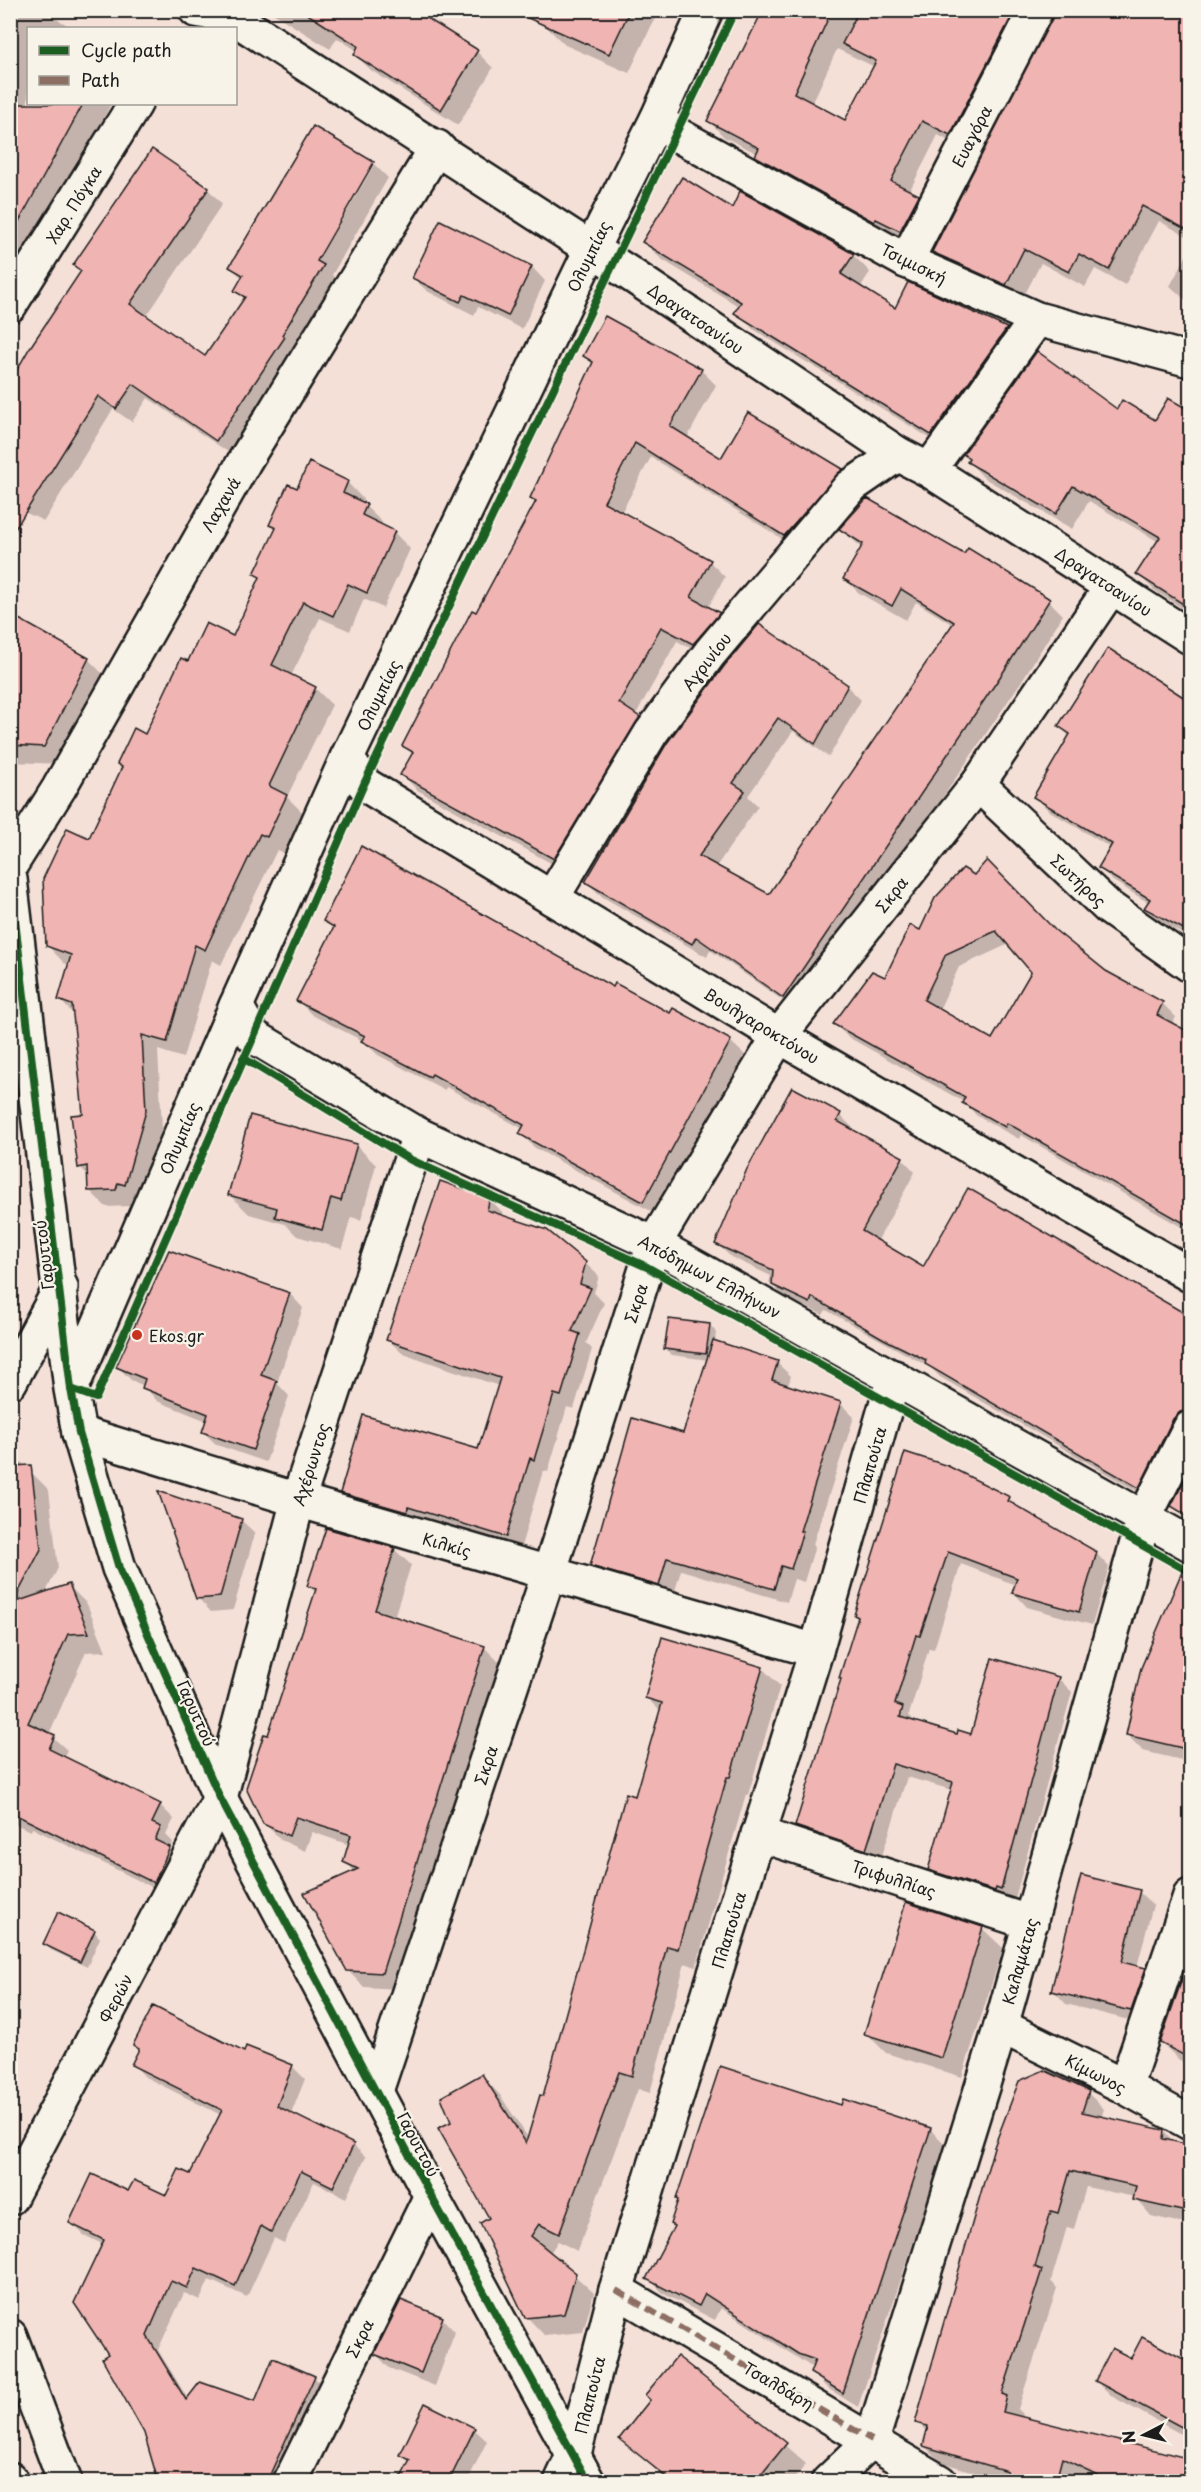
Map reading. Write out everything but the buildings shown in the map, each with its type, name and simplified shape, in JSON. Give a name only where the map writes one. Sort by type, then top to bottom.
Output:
[{"type":"street","points":[[182,27],[194,10]]},
{"type":"street","name":"Δραγατσανίου","points":[[194,10],[218,14],[242,23],[437,147],[898,454],[929,470],[1191,637]]},
{"type":"street","name":"Ολυμπίας","points":[[71,1389],[236,1006],[347,758],[591,250],[657,119],[706,10]]},
{"type":"street","name":"Ευαγόρα","points":[[906,261],[1036,10]]},
{"type":"street","name":"Χαρ. Πόγκα","points":[[10,305],[134,105]]},
{"type":"street","name":"Τσιμισκή","points":[[657,119],[676,134],[906,261],[1037,319],[1191,360]]},
{"type":"street","name":"Λαχανά","points":[[10,866],[59,788],[244,462],[437,147]]},
{"type":"street","points":[[929,470],[1037,319]]},
{"type":"street","name":"Αγρινίου","points":[[552,898],[651,733],[710,653],[850,487],[898,454]]},
{"type":"street","name":"Σκρα","points":[[376,2091],[549,1573],[654,1244],[779,1036],[978,784],[1112,586]]},
{"type":"street","name":"Βουλγαροκτόνου","points":[[347,758],[364,784],[779,1036],[1191,1275]]},
{"type":"street","name":"Σωτήρος","points":[[978,784],[1108,907],[1191,965]]},
{"type":"street","name":"Γαρυττού","points":[[10,879],[61,1287],[71,1389],[79,1433],[119,1568],[220,1797],[574,2472]]},
{"type":"street","name":"Απόδημων Ελλήνων","points":[[236,1006],[253,1036],[419,1135],[654,1244],[1191,1544]]},
{"type":"street","name":"Αχέρωντος","points":[[220,1797],[298,1500],[419,1135]]},
{"type":"street","points":[[10,1382],[61,1287]]},
{"type":"street","name":"Πλαπούτα","points":[[574,2472],[616,2290],[816,1651],[894,1377]]},
{"type":"street","name":"Καλαμάτας","points":[[828,2481],[872,2440],[1001,2026],[1144,1518],[1191,1428]]},
{"type":"street","name":"Κιλκίς","points":[[79,1433],[298,1500],[816,1651]]},
{"type":"street","name":"Φερών","points":[[10,2198],[220,1797]]},
{"type":"street","name":"Τριφυλλίας","points":[[758,1834],[1030,1923]]},
{"type":"street","points":[[1125,2087],[1191,1896]]},
{"type":"street","name":"Κίμωνος","points":[[1001,2026],[1125,2087],[1191,2123]]},
{"type":"street","name":"Σκρα","points":[[290,2481],[431,2196]]},
{"type":"street","name":"Τσαλδάρη","points":[[616,2290],[940,2481]]},
{"type":"street","points":[[10,2336],[65,2481]]},
{"type":"marked path","points":[[616,2290],[872,2440]]},
{"type":"cycle path","points":[[71,1389],[96,1398],[364,784],[735,10]]},
{"type":"cycle path","points":[[10,879],[71,1389],[79,1433],[119,1568],[220,1798],[431,2196],[588,2482]]},
{"type":"cycle path","points":[[243,1058],[411,1160],[647,1267],[1190,1572]]},
{"type":"place","name":"Ekos.gr","points":[[137,1335]]}]
